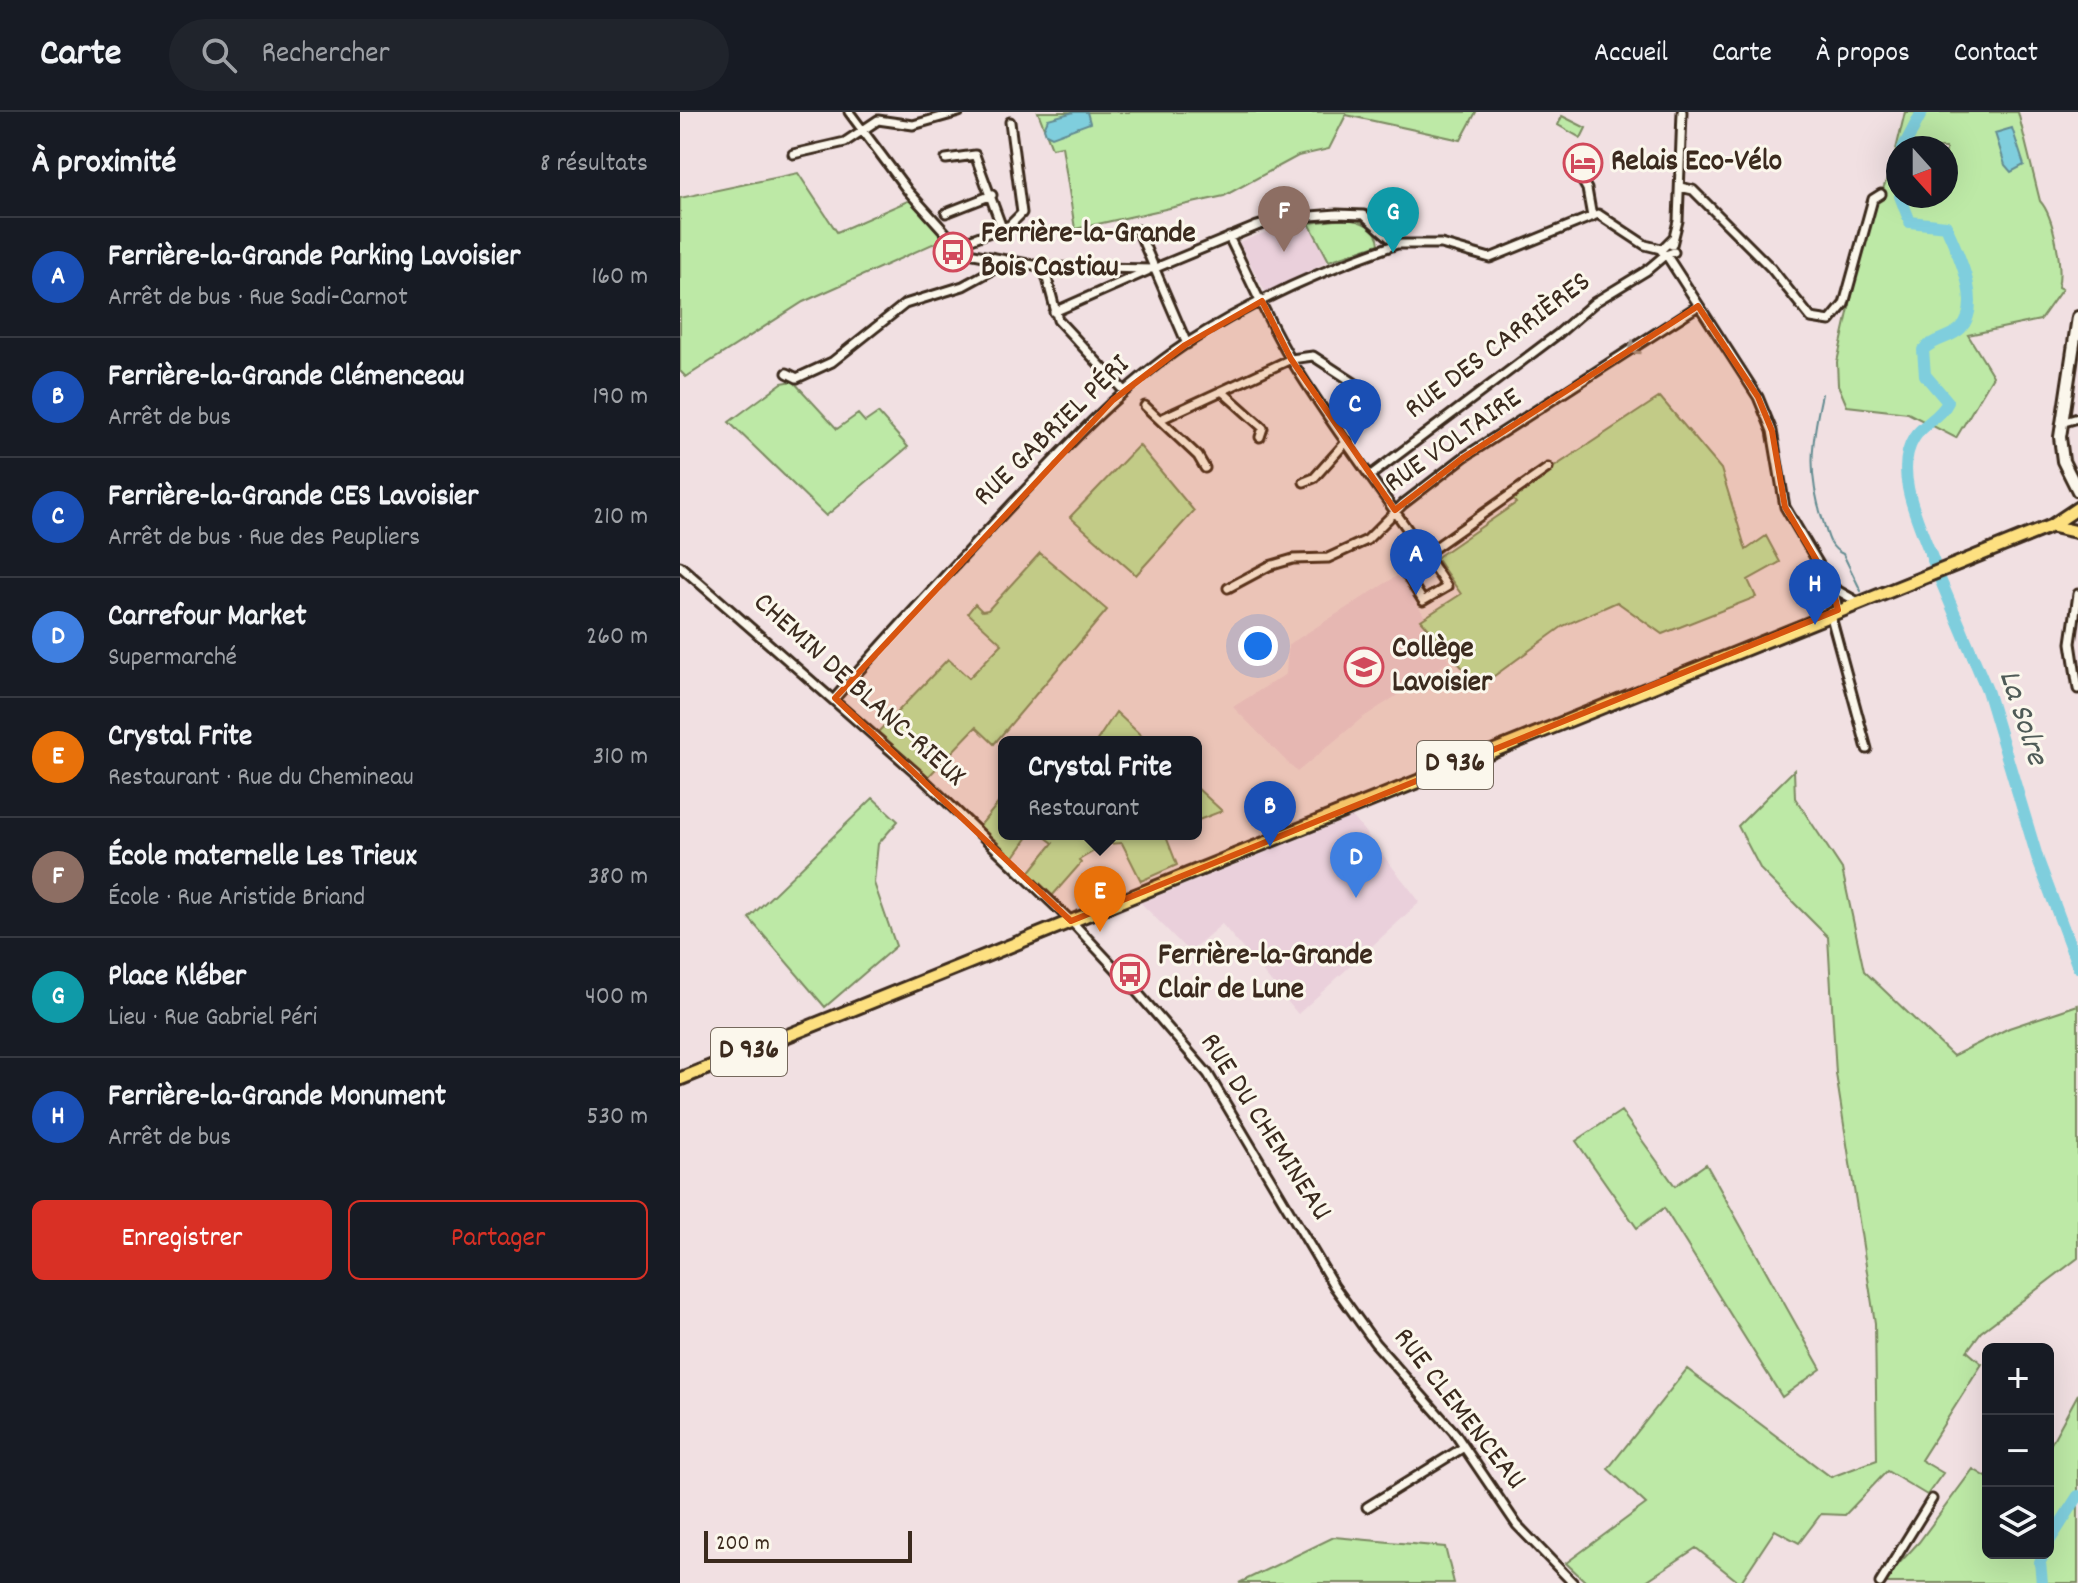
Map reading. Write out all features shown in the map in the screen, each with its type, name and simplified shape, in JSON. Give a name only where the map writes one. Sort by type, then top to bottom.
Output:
[{"type":"main road","name":"D 936","points":[[680,1079],[2075,515]]},
{"type":"street","points":[[849,112],[866,131],[874,148],[963,252],[1044,267],[1153,269]]},
{"type":"street","points":[[793,154],[845,142],[866,131],[878,120],[913,125],[959,112]]},
{"type":"street","points":[[1682,112],[1680,187],[1666,250],[1698,306],[1758,397],[1772,431],[1785,507],[1833,588],[1834,611],[1867,749]]},
{"type":"street","points":[[955,245],[1002,228],[1018,220],[1022,213],[1010,122]]},
{"type":"street","points":[[946,159],[975,155],[1002,228]]},
{"type":"street","points":[[1579,175],[1595,216],[1645,245],[1666,250]]},
{"type":"street","points":[[1680,187],[1693,190],[1742,237],[1811,318],[1825,322],[1836,317],[1844,304],[1873,199],[1881,194]]},
{"type":"street","points":[[946,213],[992,195]]},
{"type":"street","points":[[1054,312],[1229,237],[1285,218],[1358,214],[1369,219],[1397,244]]},
{"type":"street","name":"RUE GABRIEL PÉRI","points":[[835,698],[947,573],[1124,391],[1187,344],[1313,274],[1397,244],[1441,244],[1490,258],[1595,216]]},
{"type":"street","points":[[1138,230],[1187,344]]},
{"type":"street","points":[[1229,237],[1291,359],[1396,510],[1427,557],[1447,587],[1423,601],[1406,574],[1427,557],[1495,504],[1548,468]]},
{"type":"street","name":"RUE DES CARRIÈRES","points":[[1371,475],[1666,250]]},
{"type":"street","points":[[787,373],[797,378],[810,373],[877,329],[896,309],[963,286],[1009,261]]},
{"type":"street","points":[[1044,267],[1054,312],[1124,391]]},
{"type":"street","name":"RUE VOLTAIRE","points":[[1228,588],[1293,559],[1328,558],[1347,551],[1380,530],[1396,510],[1464,457],[1698,306]]},
{"type":"street","points":[[2078,317],[2061,423],[2061,455],[2078,491]]},
{"type":"street","points":[[1161,419],[1224,393],[1291,359],[1313,356],[1365,390]]},
{"type":"street","points":[[1224,393],[1263,428],[1260,437]]},
{"type":"street","points":[[1145,406],[1161,419],[1205,468]]},
{"type":"street","points":[[2061,423],[2078,418]]},
{"type":"street","points":[[1304,482],[1314,478],[1347,441]]},
{"type":"street","name":"CHEMIN DE BLANC-RIEUX","points":[[680,566],[835,698],[1071,921]]},
{"type":"street","points":[[1833,588],[1858,602]]},
{"type":"street","points":[[2078,594],[2074,641],[2078,689]]},
{"type":"street","name":"RUE DU CHEMINEAU","points":[[1071,921],[1208,1074],[1317,1257]]},
{"type":"street","name":"RUE CLEMENCEAU","points":[[1317,1257],[1375,1343],[1464,1447],[1517,1525],[1573,1583]]},
{"type":"street","points":[[1367,1507],[1464,1447]]},
{"type":"street","points":[[1880,1583],[1932,1499]]},
{"type":"highlighted area","points":[[1262,301],[1291,359],[1395,510],[1464,457],[1698,306],[1758,397],[1772,431],[1785,507],[1833,588],[1838,610],[1071,921],[835,698],[1113,400],[1185,345]]},
{"type":"shaded area","points":[[1309,223],[1329,261],[1268,292],[1264,290],[1239,242],[1281,227]]},
{"type":"shaded area","name":"Collège Lavoisier","points":[[1400,574],[1450,661],[1362,718],[1297,772],[1233,707],[1286,674],[1288,645]]},
{"type":"shaded area","points":[[1353,817],[1420,902],[1298,1014],[1222,924],[1189,952],[1141,903]]},
{"type":"green space","points":[[1038,112],[1476,112],[1461,140],[1346,115],[1329,149],[1298,156],[1224,196],[1075,229],[1062,146],[1052,148]]},
{"type":"green space","points":[[1905,112],[2018,112],[2040,201],[2056,242],[2058,287],[2062,289],[2040,320],[1968,335],[1993,376],[1956,438],[1908,413],[1847,406],[1838,385],[1837,362],[1866,232],[1886,181],[1886,208],[1958,208],[1958,136],[1899,136]]},
{"type":"green space","points":[[1562,116],[1586,128],[1581,138],[1558,125]]},
{"type":"green space","points":[[798,173],[837,232],[910,200],[944,239],[803,302],[686,377],[680,371],[680,198]]},
{"type":"green space","points":[[1345,219],[1367,226],[1375,233],[1379,244],[1329,261],[1309,223]]},
{"type":"green space","points":[[793,381],[837,429],[858,414],[865,422],[878,413],[908,447],[826,516],[729,422],[782,383]]},
{"type":"green space","points":[[1660,397],[1721,469],[1746,550],[1766,536],[1780,562],[1748,580],[1756,597],[1662,634],[1617,602],[1563,626],[1479,687],[1421,620],[1461,594],[1436,558],[1516,503],[1510,496]]},
{"type":"green space","points":[[1139,445],[1194,511],[1136,575],[1070,517]]},
{"type":"green space","points":[[1040,553],[1107,610],[994,744],[976,727],[928,777],[878,732],[948,659],[969,678],[1002,644],[968,613],[975,604],[982,611],[988,610]]},
{"type":"green space","points":[[1116,712],[1142,736],[1100,736]]},
{"type":"green space","points":[[1794,770],[1795,798],[1842,869],[1864,971],[1953,1056],[2009,1028],[2078,1005],[2078,1258],[1981,1332],[1967,1351],[1982,1364],[1921,1460],[1943,1473],[1927,1495],[1887,1471],[1845,1515],[1821,1514],[1799,1543],[1775,1530],[1740,1583],[1696,1548],[1643,1583],[1587,1583],[1566,1563],[1646,1504],[1608,1469],[1687,1369],[1831,1477],[1877,1460],[1875,1323],[1836,1074],[1828,937],[1761,870],[1738,826]]},
{"type":"green space","points":[[1202,793],[1222,811],[1202,819]]},
{"type":"green space","points":[[873,798],[898,821],[878,844],[874,883],[896,946],[825,1007],[749,918]]},
{"type":"green space","points":[[998,803],[998,840],[1026,840],[1011,861],[978,828]]},
{"type":"green space","points":[[1049,840],[1167,840],[1177,865],[1141,881],[1122,843],[1106,844],[1079,860],[1081,863],[1052,896],[1028,874],[1053,843]]},
{"type":"green space","points":[[1621,1111],[1675,1186],[1706,1164],[1821,1369],[1782,1397],[1664,1208],[1637,1228],[1576,1141]]},
{"type":"green space","points":[[2078,1394],[2078,1583],[1881,1583],[1919,1542],[1973,1469],[1982,1474],[1982,1559],[2054,1559],[2054,1438]]},
{"type":"green space","points":[[1334,1537],[1445,1547],[1454,1583],[1239,1583]]},
{"type":"water","points":[[1087,112],[1090,123],[1052,137],[1046,134],[1044,128],[1048,119]]},
{"type":"water","points":[[2012,128],[2024,165],[2011,172],[2005,165],[1995,133]]},
{"type":"waterway","name":"La Solre","points":[[1909,136],[1922,112]]},
{"type":"waterway","name":"La Solre","points":[[1905,208],[1910,222],[1946,226],[1962,263],[1969,292],[1970,306],[1961,328],[1923,350],[1925,375],[1948,402],[1914,438],[1906,467],[1911,500],[1934,563]]},
{"type":"waterway","points":[[1822,394],[1813,444],[1815,490],[1830,542],[1843,554],[1861,591]]},
{"type":"waterway","name":"La Solre","points":[[1940,579],[1987,690],[2038,860],[2078,967]]},
{"type":"waterway","name":"La Solre","points":[[2054,1534],[2078,1496]]},
{"type":"waterway","name":"La Solre","points":[[2041,1559],[2042,1583]]},
{"type":"place","name":"Relais Eco-Vélo","points":[[1583,163]]},
{"type":"place","name":"Ferrière-la-Grande Bois Castiau","points":[[953,252]]},
{"type":"place","name":"École maternelle Les Trieux","points":[[1284,252]]},
{"type":"place","name":"Place Kléber","points":[[1393,253]]},
{"type":"place","name":"Ferrière-la-Grande CES Lavoisier","points":[[1355,445]]},
{"type":"place","name":"Ferrière-la-Grande Parking Lavoisier","points":[[1416,595]]},
{"type":"place","name":"Ferrière-la-Grande Monument","points":[[1815,625]]},
{"type":"place","name":"Collège Lavoisier","points":[[1364,667]]},
{"type":"place","name":"Ferrière-la-Grande Clémenceau","points":[[1270,847]]},
{"type":"place","name":"Carrefour Market","points":[[1356,898]]},
{"type":"place","name":"Crystal Frite","points":[[1100,932]]},
{"type":"place","name":"Ferrière-la-Grande Clair de Lune","points":[[1130,974]]}]
